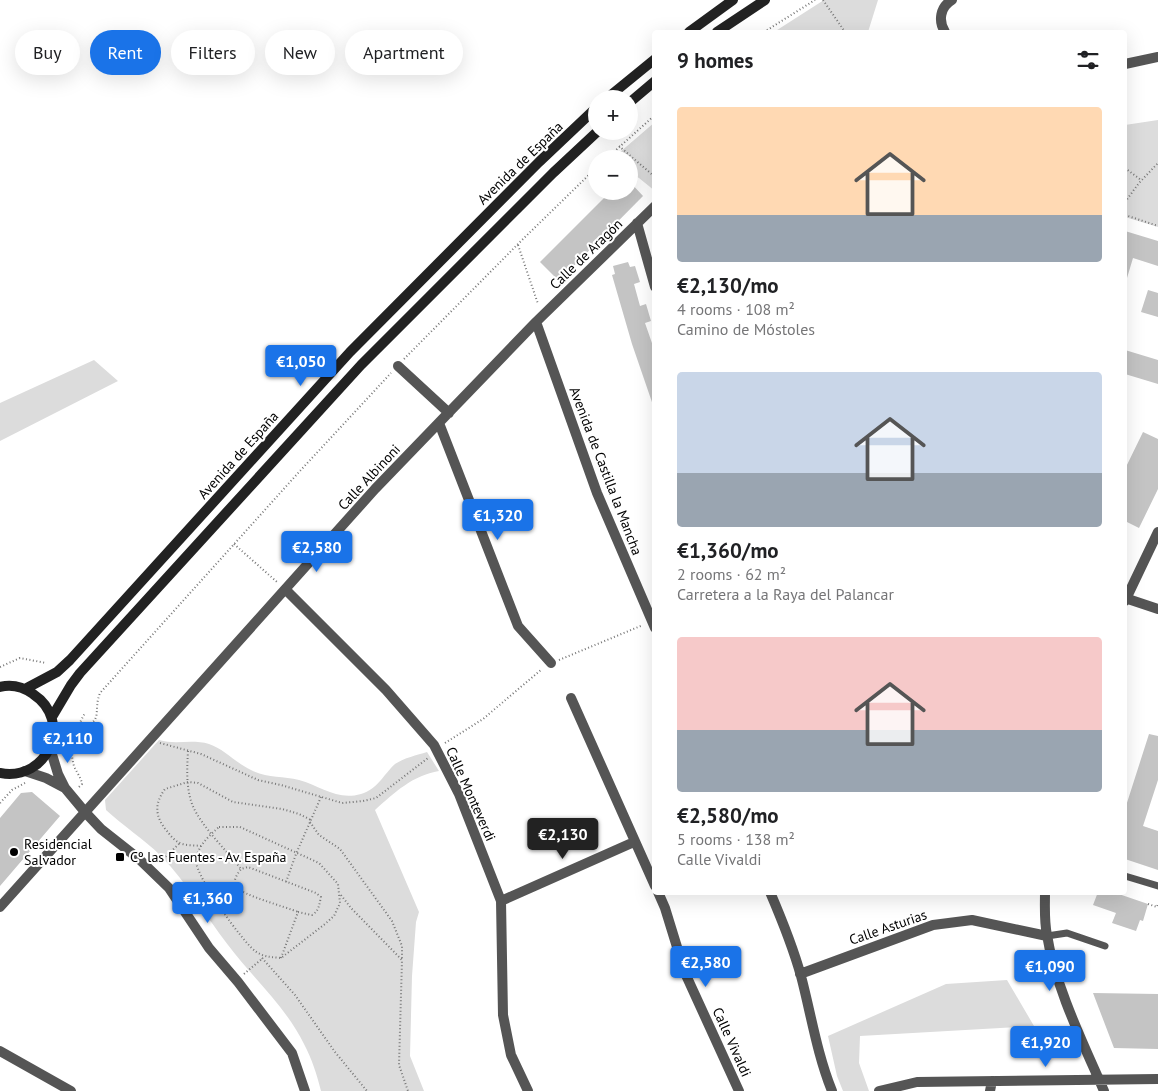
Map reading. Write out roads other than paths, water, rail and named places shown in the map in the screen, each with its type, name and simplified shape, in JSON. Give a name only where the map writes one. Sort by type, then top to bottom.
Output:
[{"type":"main road","points":[[691,30],[733,0]]},
{"type":"main road","points":[[720,30],[765,0]]},
{"type":"main road","points":[[617,90],[652,61]]},
{"type":"main road","points":[[638,95],[652,84]]},
{"type":"main road","name":"Avenida de España","points":[[26,689],[57,672],[70,660],[350,352],[532,168],[588,116]]},
{"type":"main road","points":[[52,718],[80,673],[355,372],[546,180],[588,140]]},
{"type":"main road","points":[[0,687],[15,686],[26,689],[42,700],[52,718],[53,738],[44,758],[36,766],[25,771],[9,774],[0,773]]},
{"type":"street","points":[[944,30],[941,12],[946,3],[952,0]]},
{"type":"street","points":[[1127,64],[1158,57]]},
{"type":"street","name":"Calle de Aragón","points":[[539,319],[652,209]]},
{"type":"street","points":[[637,223],[652,276]]},
{"type":"street","name":"Calle Albinoni","points":[[0,907],[375,489],[539,319]]},
{"type":"street","name":"Avenida de Castilla la Mancha","points":[[539,319],[597,493],[652,623]]},
{"type":"street","points":[[398,366],[449,413]]},
{"type":"street","points":[[439,423],[518,626],[551,663]]},
{"type":"street","points":[[1127,595],[1158,532]]},
{"type":"street","name":"Calle Monteverdi","points":[[286,590],[386,690],[434,745],[459,794],[501,900],[503,1015],[511,1055],[528,1091]]},
{"type":"street","points":[[1127,600],[1158,609]]},
{"type":"street","points":[[571,698],[652,880]]},
{"type":"street","points":[[50,748],[58,774],[66,788],[85,812],[101,829],[139,859],[168,888],[209,948],[292,1052],[305,1091]]},
{"type":"street","points":[[25,771],[46,778],[66,788]]},
{"type":"street","points":[[501,900],[634,842]]},
{"type":"street","name":"Calle Vivaldi","points":[[659,895],[685,972],[739,1091]]},
{"type":"street","points":[[771,895],[782,920],[800,974],[825,1075],[832,1091]]},
{"type":"street","points":[[1045,895],[1047,936],[1064,995],[1104,1091]]},
{"type":"street","name":"Calle Asturias","points":[[800,974],[933,925],[972,920],[1047,936]]},
{"type":"street","points":[[0,1051],[71,1091]]},
{"type":"street","points":[[879,1091],[917,1082],[991,1086],[1158,1079]]},
{"type":"lane","points":[[1127,877],[1158,886]]},
{"type":"lane","points":[[1047,936],[1067,933],[1105,946]]},
{"type":"place","name":"Residencial Salvador","points":[[14,852]]},
{"type":"place","name":"Cº las Fuentes - Av. España","points":[[120,857]]}]
